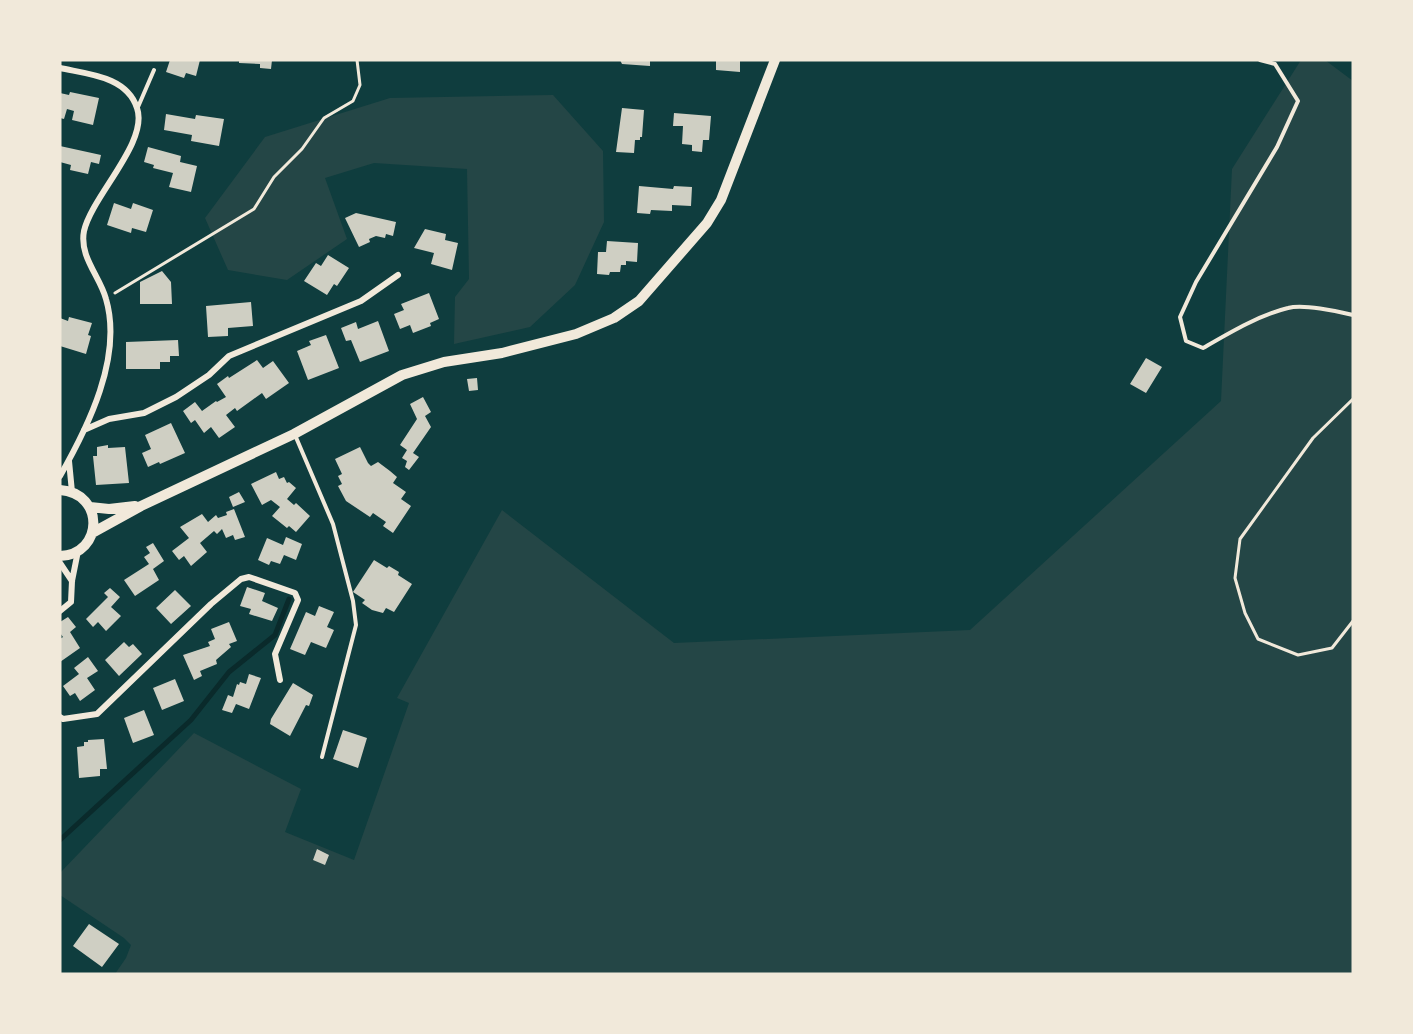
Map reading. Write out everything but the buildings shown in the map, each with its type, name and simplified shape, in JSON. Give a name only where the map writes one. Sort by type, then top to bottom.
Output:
[{"type":"street","points":[[92,533],[141,506],[294,434],[402,375],[444,362],[502,353],[576,334],[614,318],[639,301],[707,223],[721,200],[775,60]]},
{"type":"street","points":[[60,68],[115,82],[127,92],[137,108],[138,124],[132,144],[90,215],[84,233],[84,252],[106,299],[111,342],[95,405],[60,476]]},
{"type":"street","points":[[84,430],[109,419],[144,413],[193,386],[229,356],[361,301],[398,275]]},
{"type":"street","points":[[69,461],[72,492]]},
{"type":"street","points":[[60,490],[72,492],[82,498],[90,507],[94,524],[87,543],[78,551],[60,556]]},
{"type":"street","points":[[90,507],[109,509],[141,506]]},
{"type":"street","points":[[60,611],[71,602],[72,581],[78,551]]},
{"type":"street","points":[[60,563],[72,581]]},
{"type":"street","points":[[60,717],[63,719],[97,714],[212,604],[241,579],[249,577],[295,593],[298,600],[275,654],[280,680]]},
{"type":"lane","points":[[1260,60],[1275,64],[1298,102],[1276,147],[1196,282],[1180,317],[1186,341],[1203,348],[1240,327],[1290,307],[1328,309],[1353,315]]},
{"type":"lane","points":[[137,108],[154,70]]},
{"type":"lane","points":[[294,434],[333,524],[353,601],[356,625],[322,756]]},
{"type":"path","points":[[106,299],[254,209],[274,177],[302,149],[324,118],[353,101],[360,85],[357,60]]},
{"type":"path","points":[[1353,399],[1313,438],[1240,539],[1234,578],[1245,613],[1258,639],[1298,655],[1332,648],[1353,621]]},
{"type":"shaded area","points":[[1301,60],[1325,60],[1353,81],[1353,974],[115,974],[126,958],[131,945],[60,895],[60,873],[194,733],[301,789],[285,832],[354,860],[409,703],[397,698],[502,510],[674,643],[970,630],[1221,401],[1232,169]]},
{"type":"shaded area","points":[[553,95],[603,151],[604,222],[575,285],[530,327],[454,344],[455,297],[469,279],[467,169],[374,163],[325,178],[347,239],[287,280],[228,270],[205,218],[265,137],[390,98]]},
{"type":"waterway","points":[[60,840],[191,720],[229,672],[275,635],[289,599]]}]
